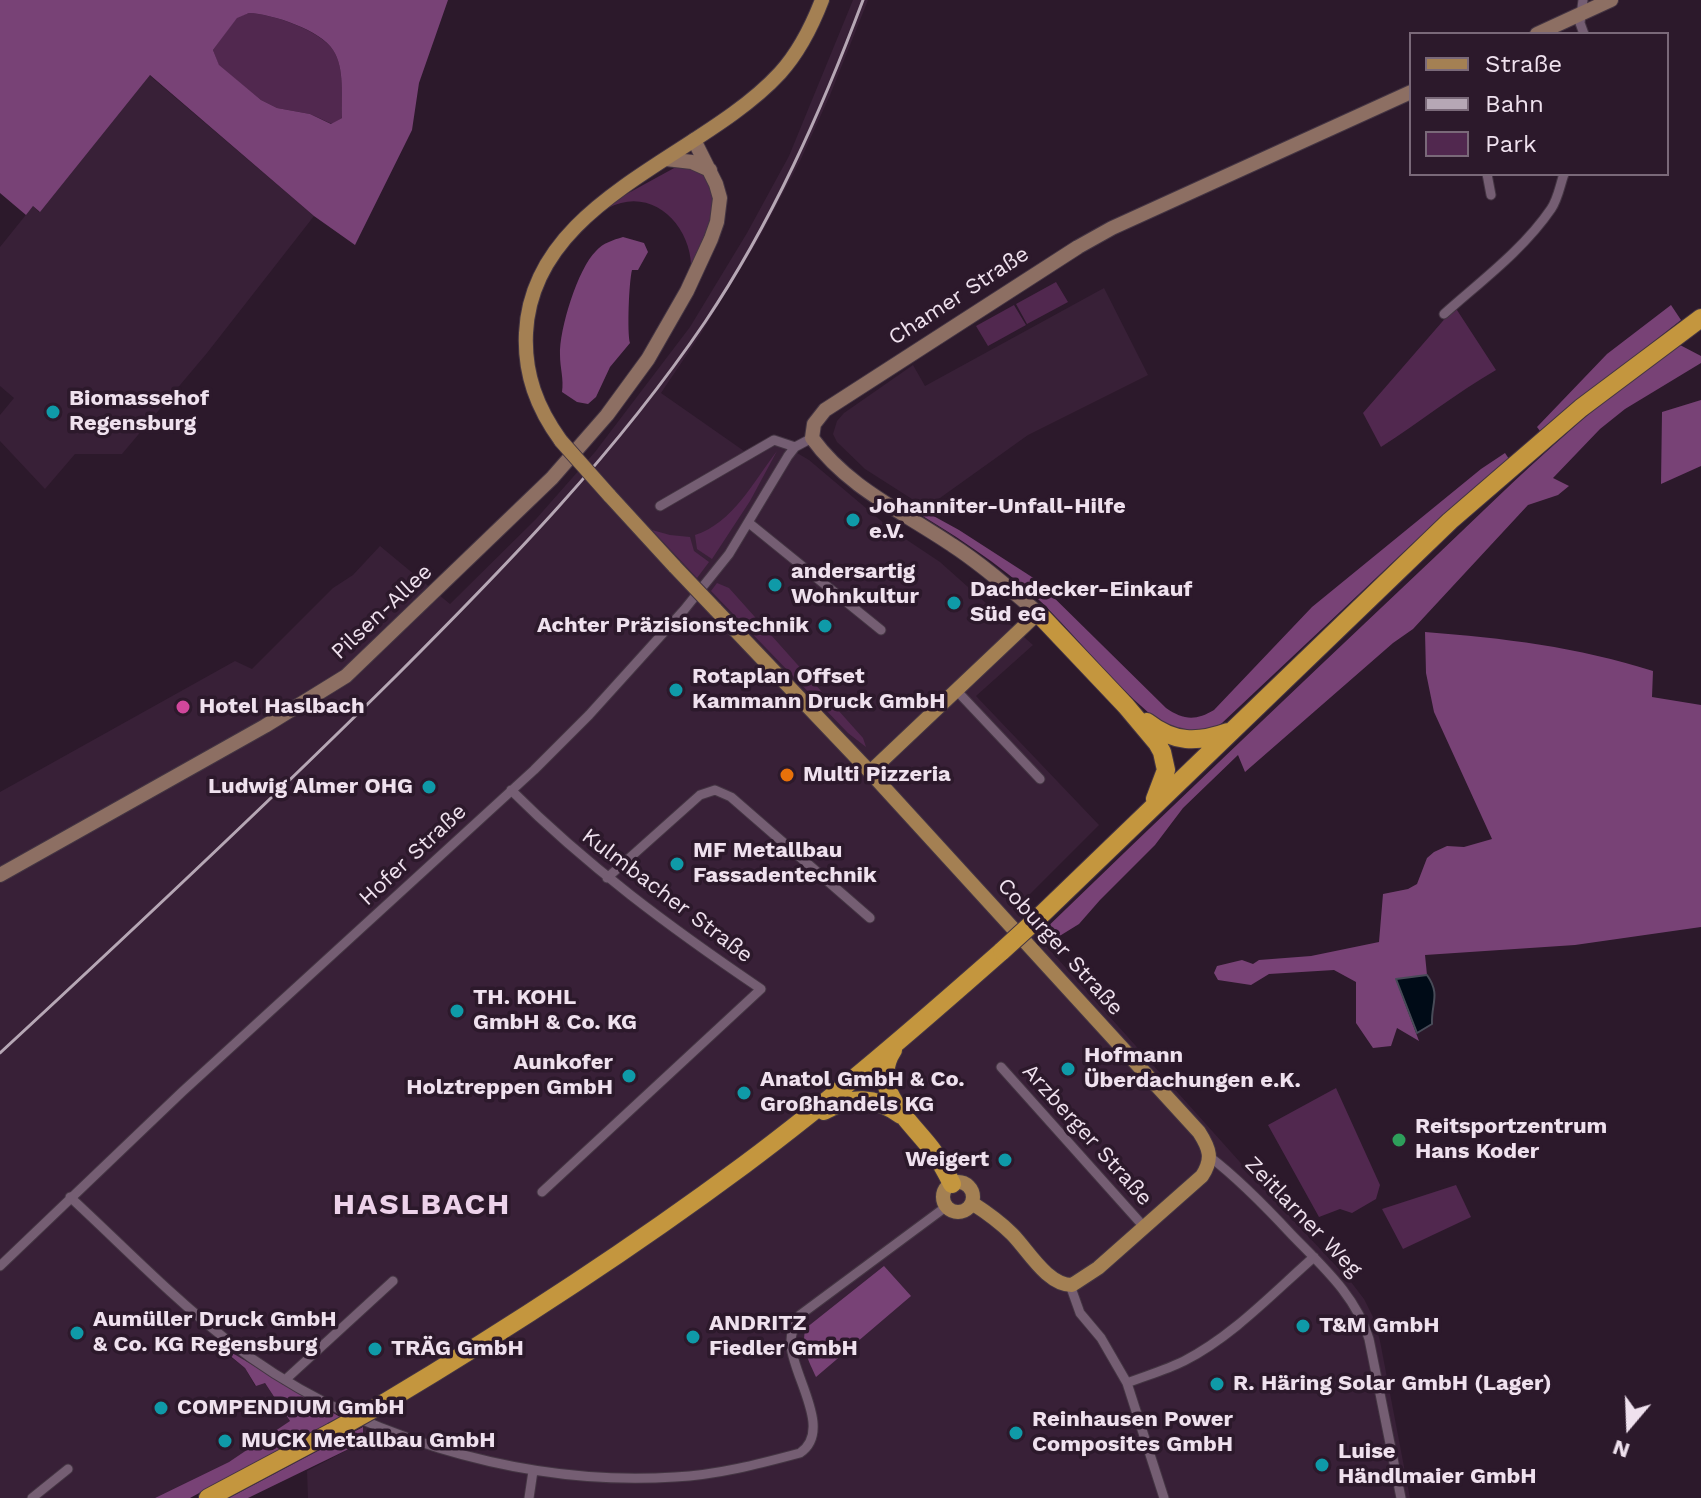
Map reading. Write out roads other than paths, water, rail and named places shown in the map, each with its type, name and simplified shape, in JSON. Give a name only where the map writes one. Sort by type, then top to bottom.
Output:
[{"type":"highway","points":[[208,1498],[384,1403],[479,1346],[600,1268],[787,1132],[899,1041],[1037,919],[1354,611],[1513,465],[1701,318]]},
{"type":"highway","points":[[1038,613],[1126,706],[1162,752],[1166,770],[1157,796],[1139,821]]},
{"type":"highway","points":[[1126,706],[1157,730],[1174,738],[1199,740],[1232,731]]},
{"type":"highway","points":[[899,1041],[887,1059],[884,1076],[890,1095],[932,1150],[952,1184]]},
{"type":"highway","points":[[787,1132],[837,1104],[861,1099],[886,1105],[906,1119]]},
{"type":"main road","points":[[822,0],[806,36],[779,74],[744,105],[604,203],[569,233],[545,266],[536,285],[526,324],[529,375],[547,421],[561,441],[675,567],[870,772],[1038,613]]},
{"type":"main road","name":"Coburger Straße","points":[[870,772],[1199,1132],[1208,1146],[1210,1157]]},
{"type":"main road","points":[[972,1203],[1011,1233],[1048,1274],[1060,1283],[1070,1285],[1078,1283],[1098,1268],[1202,1176],[1209,1166],[1210,1157]]},
{"type":"main road","points":[[962,1182],[973,1195],[972,1203],[962,1211],[954,1211],[947,1206],[944,1193],[952,1184],[962,1182]]},
{"type":"street","points":[[1540,32],[1582,7],[1611,0]]},
{"type":"street","points":[[1582,7],[1584,32]]},
{"type":"street","name":"Chamer Straße","points":[[812,438],[814,424],[825,410],[1066,253],[1112,228],[1409,93]]},
{"type":"street","name":"Pilsen-Allee","points":[[0,875],[338,682],[368,657],[535,496],[607,415],[666,329],[711,239],[720,198],[694,140]]},
{"type":"street","points":[[666,159],[692,162],[710,170]]},
{"type":"street","points":[[1487,176],[1491,195]]},
{"type":"street","points":[[1444,314],[1507,259],[1544,218],[1555,201],[1563,176]]},
{"type":"street","points":[[660,506],[774,440],[795,447],[812,438],[860,487],[955,546],[1038,613]]},
{"type":"street","name":"Hofer Straße","points":[[0,1266],[70,1197],[589,715],[684,610],[729,554],[795,447]]},
{"type":"street","points":[[749,523],[881,630]]},
{"type":"street","points":[[957,691],[1040,779]]},
{"type":"street","name":"Kulmbacher Straße","points":[[511,790],[552,831],[607,878],[659,919],[761,989],[542,1192]]},
{"type":"street","points":[[607,878],[700,795],[715,790],[731,797],[870,918]]},
{"type":"street","name":"Arzberger Straße","points":[[1001,1067],[1145,1228]]},
{"type":"street","name":"Zeitlarner Weg","points":[[1210,1157],[1236,1177],[1352,1301],[1366,1328],[1401,1498]]},
{"type":"street","points":[[70,1197],[178,1299],[228,1341],[285,1380],[345,1411],[413,1439],[479,1459],[533,1471],[614,1478],[674,1477],[728,1471],[800,1453],[811,1445],[814,1426],[791,1343],[793,1328],[800,1315],[947,1206]]},
{"type":"street","points":[[1127,1383],[1204,1350],[1314,1257]]},
{"type":"street","points":[[285,1380],[393,1281]]},
{"type":"street","points":[[1070,1285],[1080,1313],[1101,1338],[1127,1383],[1164,1498]]},
{"type":"street","points":[[32,1498],[68,1469]]},
{"type":"street","points":[[529,1498],[533,1471]]},
{"type":"railway","points":[[0,1053],[200,866],[396,676],[519,550],[635,417],[705,322],[752,245],[812,125],[863,0]]},
{"type":"place","name":"Biomassehof Regensburg","points":[[53,412]]},
{"type":"place","name":"Johanniter-Unfall-Hilfe e.V.","points":[[853,520]]},
{"type":"place","name":"andersartig Wohnkultur","points":[[775,585]]},
{"type":"place","name":"Dachdecker-Einkauf Süd eG","points":[[954,603]]},
{"type":"place","name":"Achter Präzisionstechnik","points":[[825,626]]},
{"type":"place","name":"Rotaplan Offset Kammann Druck GmbH","points":[[676,690]]},
{"type":"place","name":"Hotel Haslbach","points":[[183,707]]},
{"type":"place","name":"Multi Pizzeria","points":[[787,775]]},
{"type":"place","name":"Ludwig Almer OHG","points":[[429,787]]},
{"type":"place","name":"MF Metallbau Fassadentechnik","points":[[677,864]]},
{"type":"place","name":"TH. KOHL GmbH & Co. KG","points":[[457,1011]]},
{"type":"place","name":"Hofmann Überdachungen e.K.","points":[[1068,1069]]},
{"type":"place","name":"Aunkofer Holztreppen GmbH","points":[[629,1076]]},
{"type":"place","name":"Anatol GmbH & Co. Großhandels KG","points":[[744,1093]]},
{"type":"place","name":"Reitsportzentrum Hans Koder","points":[[1399,1140]]},
{"type":"place","name":"Weigert","points":[[1005,1160]]},
{"type":"place","name":"T&M GmbH","points":[[1303,1326]]},
{"type":"place","name":"Aumüller Druck GmbH & Co. KG Regensburg","points":[[77,1333]]},
{"type":"place","name":"ANDRITZ Fiedler GmbH","points":[[693,1337]]},
{"type":"place","name":"TRÄG GmbH","points":[[375,1349]]},
{"type":"place","name":"R. Häring Solar GmbH (Lager)","points":[[1217,1384]]},
{"type":"place","name":"COMPENDIUM GmbH","points":[[161,1408]]},
{"type":"place","name":"Reinhausen Power Composites GmbH","points":[[1016,1433]]},
{"type":"place","name":"MUCK Metallbau GmbH","points":[[225,1441]]},
{"type":"place","name":"Luise Händlmaier GmbH","points":[[1322,1465]]},
{"type":"district","name":"HASLBACH","points":[[422,1205]]}]
